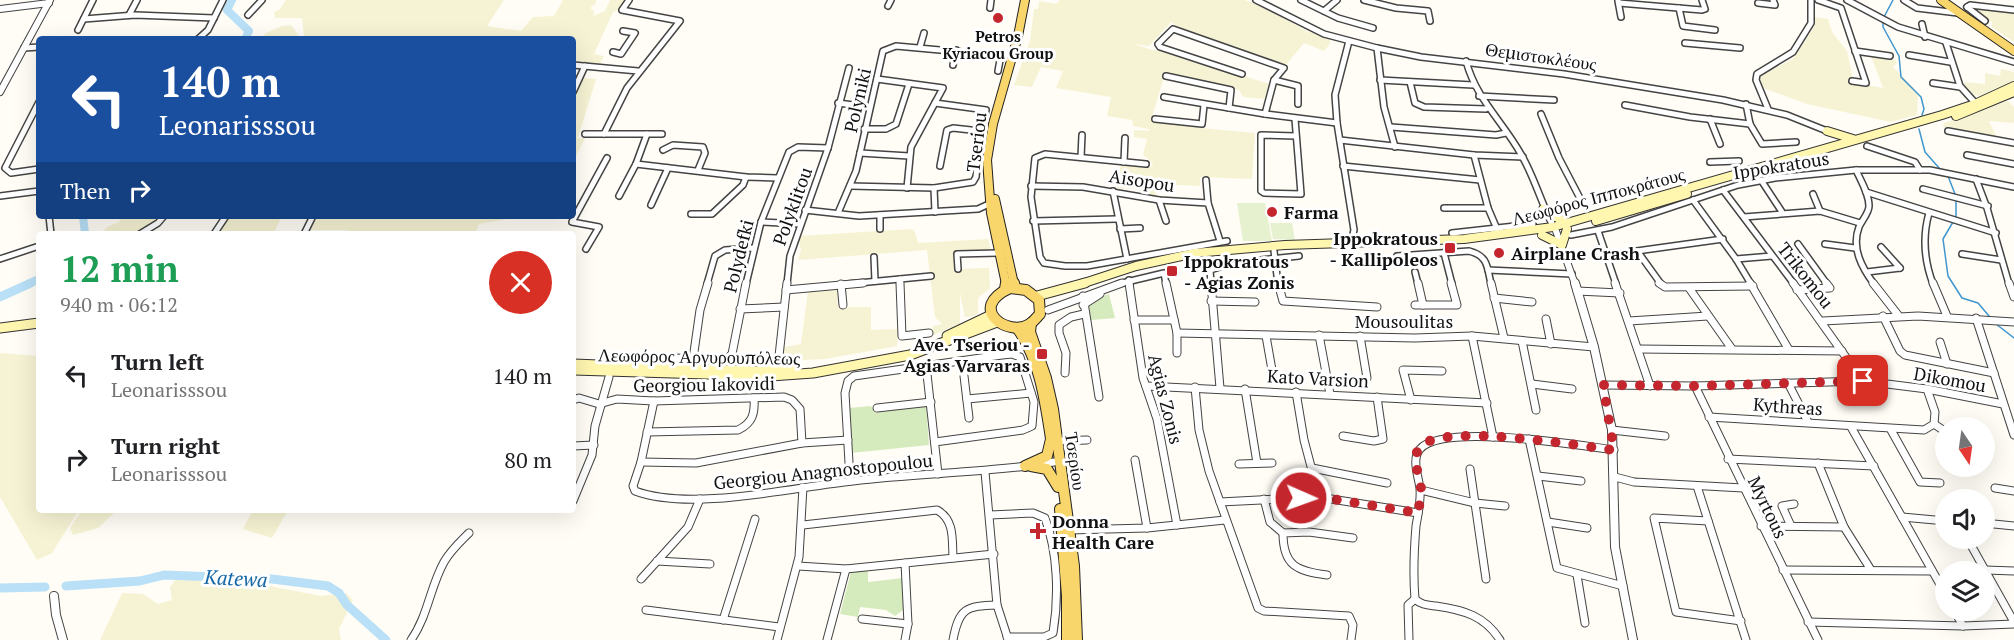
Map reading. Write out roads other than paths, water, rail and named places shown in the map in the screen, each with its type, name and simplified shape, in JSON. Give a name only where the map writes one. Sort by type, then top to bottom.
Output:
[{"type":"main road","name":"Tseriou","points":[[1010,288],[1006,282],[998,253],[990,208],[989,144],[998,102],[1020,32],[1025,0]]},
{"type":"main road","name":"Tseriou","points":[[1010,288],[995,201],[994,154],[999,120],[1024,35],[1031,0]]},
{"type":"main road","points":[[1941,0],[1963,11],[2014,46]]},
{"type":"main road","points":[[1949,0],[2014,51]]},
{"type":"main road","name":"Λεωφόρος Ιπποκράτους","points":[[1568,229],[1832,146],[1979,104],[2014,86]]},
{"type":"main road","name":"Λεωφόρος Ιπποκράτους","points":[[1553,230],[1568,229],[2014,92]]},
{"type":"main road","points":[[1827,131],[1856,140]]},
{"type":"main road","points":[[1827,131],[1834,140],[1832,146]]},
{"type":"main road","points":[[1538,229],[1562,244],[1568,229],[1544,209]]},
{"type":"main road","points":[[1538,229],[1543,223],[1544,209]]},
{"type":"main road","points":[[1538,229],[1553,230]]},
{"type":"main road","name":"Λεωφόρος Ιπποκράτους","points":[[1042,303],[1080,293],[1151,267],[1205,259],[1503,240],[1538,229]]},
{"type":"main road","name":"Λεωφόρος Ιπποκράτους","points":[[1042,303],[1052,294],[1102,276],[1193,253],[1239,248],[1458,240],[1538,229]]},
{"type":"main road","points":[[1010,288],[1031,291],[1042,303],[1040,314],[1030,328],[1017,328],[994,319],[990,301],[998,292],[1010,288]]},
{"type":"main road","name":"Λεωφόρος Αργυρουπόλεως","points":[[576,364],[766,370],[839,365],[905,351],[994,319]]},
{"type":"main road","name":"Λεωφόρος Αργυρουπόλεως","points":[[576,370],[771,376],[835,371],[910,355],[994,319]]},
{"type":"main road","points":[[0,328],[36,322]]},
{"type":"main road","points":[[0,333],[36,327]]},
{"type":"main road","name":"Τσερίου","points":[[1017,328],[1024,337],[1034,362],[1054,439],[1074,566],[1077,640]]},
{"type":"main road","name":"Τσερίου","points":[[1030,328],[1053,409],[1054,439]]},
{"type":"main road","points":[[1054,439],[1054,460]]},
{"type":"main road","points":[[1025,466],[1047,456],[1054,439]]},
{"type":"main road","name":"Τσερίου","points":[[1054,460],[1067,596],[1066,640]]},
{"type":"main road","points":[[1025,466],[1047,469],[1058,487]]},
{"type":"street","points":[[78,30],[93,0]]},
{"type":"street","points":[[129,15],[137,0]]},
{"type":"street","points":[[201,36],[208,30],[223,0]]},
{"type":"street","points":[[248,15],[262,0]]},
{"type":"street","points":[[604,134],[614,107],[638,71],[680,21],[622,10],[629,0]]},
{"type":"street","points":[[888,6],[891,0]]},
{"type":"street","points":[[984,0],[991,0],[990,8]]},
{"type":"street","name":"Θεμιστοκλέους","points":[[1256,0],[1317,32],[1377,48],[1421,57],[1466,61],[1746,104],[1768,109],[1827,131]]},
{"type":"street","points":[[1301,0],[1324,11],[1373,28]]},
{"type":"street","points":[[1324,11],[1337,0]]},
{"type":"street","points":[[1364,0],[1396,8],[1428,11],[1430,21]]},
{"type":"street","points":[[1622,17],[1619,2],[1702,10],[1705,8],[1702,0]]},
{"type":"street","points":[[1758,3],[1774,5],[1773,0]]},
{"type":"street","points":[[1768,109],[1756,80],[1757,74],[1793,52],[1811,23],[1811,0]]},
{"type":"street","points":[[1818,0],[1840,7],[1866,83],[1852,81]]},
{"type":"street","points":[[1847,0],[1857,2],[1887,23],[1925,37],[2014,62]]},
{"type":"street","points":[[1904,0],[1917,8],[1963,11],[1985,21]]},
{"type":"street","points":[[0,9],[49,1]]},
{"type":"street","points":[[0,92],[3,82],[49,1]]},
{"type":"street","points":[[1963,11],[1970,5],[2014,10]]},
{"type":"street","points":[[1679,8],[1683,26],[1715,30]]},
{"type":"street","points":[[84,19],[129,15],[214,18]]},
{"type":"street","points":[[1922,24],[1925,37]]},
{"type":"street","points":[[1242,74],[1158,45],[1170,31],[1175,30],[1284,68],[1274,81],[1265,114]]},
{"type":"street","points":[[614,52],[621,54],[635,33],[623,31]]},
{"type":"street","points":[[920,47],[924,33]]},
{"type":"street","points":[[1349,41],[1335,95],[1337,123],[1354,230],[1357,236],[1367,242]]},
{"type":"street","points":[[1685,42],[1740,48]]},
{"type":"street","points":[[1946,43],[1950,62],[1962,89],[1979,104]]},
{"type":"street","name":"Polyniki","points":[[838,213],[850,186],[860,153],[883,51],[896,46],[995,55],[1000,60],[998,71]]},
{"type":"street","points":[[24,48],[36,47]]},
{"type":"street","points":[[1377,48],[1380,80],[1395,147]]},
{"type":"street","points":[[953,64],[956,50]]},
{"type":"street","points":[[1855,51],[1890,56]]},
{"type":"street","points":[[1909,55],[1950,62]]},
{"type":"street","points":[[1466,61],[1473,85],[1486,109],[1523,157],[1553,230],[1562,244],[1594,347],[1612,430],[1615,547],[1633,640]]},
{"type":"street","points":[[576,65],[638,71]]},
{"type":"street","points":[[576,86],[585,66]]},
{"type":"street","name":"Polyklitou","points":[[779,356],[790,256],[828,148],[849,68]]},
{"type":"street","points":[[1166,76],[1231,90],[1228,108]]},
{"type":"street","points":[[877,79],[943,88],[909,156],[907,188]]},
{"type":"street","points":[[1380,80],[1473,85]]},
{"type":"street","points":[[1274,81],[1298,86],[1298,104]]},
{"type":"street","points":[[1410,82],[1415,103],[1424,107],[1486,109]]},
{"type":"street","points":[[1933,83],[1962,89]]},
{"type":"street","points":[[864,129],[886,129],[896,124],[909,84]]},
{"type":"street","points":[[1479,96],[1554,100]]},
{"type":"street","points":[[1164,97],[1295,119],[1337,123]]},
{"type":"street","points":[[838,103],[869,107]]},
{"type":"street","points":[[850,186],[934,188],[973,182],[976,177],[980,131],[986,110],[934,103]]},
{"type":"street","points":[[1746,104],[1750,124],[1762,144],[1796,142]]},
{"type":"street","points":[[1155,119],[1200,124],[1203,122],[1204,105]]},
{"type":"street","points":[[1625,105],[1750,124]]},
{"type":"street","points":[[36,108],[5,168],[11,173],[36,169]]},
{"type":"street","points":[[1541,114],[1559,158],[1583,204]]},
{"type":"street","points":[[1295,119],[1301,194],[1264,194],[1261,191],[1261,135],[1295,136]]},
{"type":"street","points":[[1710,119],[1720,144]]},
{"type":"street","points":[[1390,127],[1496,135],[1506,133]]},
{"type":"street","points":[[940,166],[947,130],[953,128],[980,131]]},
{"type":"street","points":[[1948,131],[2014,143]]},
{"type":"street","points":[[585,134],[662,134]]},
{"type":"street","points":[[619,196],[636,164],[647,134]]},
{"type":"street","points":[[1081,157],[1083,135]]},
{"type":"street","points":[[1124,162],[1125,138]]},
{"type":"street","points":[[1340,140],[1474,155],[1523,157]]},
{"type":"street","points":[[663,150],[673,145],[703,147],[705,153],[698,170]]},
{"type":"street","name":"Polydefki","points":[[675,358],[726,360],[732,354],[753,248],[777,178],[789,152],[793,148],[804,146],[828,148]]},
{"type":"street","points":[[1867,146],[1915,162],[1920,170]]},
{"type":"street","points":[[860,153],[909,156]]},
{"type":"street","points":[[1474,155],[1488,208],[1497,229]]},
{"type":"street","points":[[1967,155],[2014,164]]},
{"type":"street","points":[[1146,164],[1081,157],[1039,156],[1033,162],[1031,186],[1033,221],[1040,257],[1044,263],[1053,266],[1095,264],[1223,241],[1208,203],[1206,180]]},
{"type":"street","points":[[576,215],[607,158]]},
{"type":"street","points":[[1710,162],[1739,162]]},
{"type":"street","points":[[636,164],[746,177],[777,178]]},
{"type":"street","points":[[1343,166],[1480,180]]},
{"type":"street","points":[[651,205],[668,168]]},
{"type":"street","points":[[1856,170],[1866,192],[1869,208],[1860,223],[1855,248],[1867,272],[1898,315]]},
{"type":"street","name":"Ippokratous","points":[[1568,229],[1598,231],[1723,190],[1761,180],[1856,170],[1930,170],[2014,187]]},
{"type":"street","points":[[692,214],[712,214],[743,185],[746,177]]},
{"type":"street","points":[[1976,179],[1988,206],[2001,260],[2014,297]]},
{"type":"street","points":[[1761,180],[1782,212]]},
{"type":"street","name":"Aisopou","points":[[1031,186],[1083,187],[1159,200],[1208,203]]},
{"type":"street","points":[[934,188],[935,212]]},
{"type":"street","points":[[1923,189],[1988,206]]},
{"type":"street","name":"Trikomou","points":[[1723,190],[1797,290],[1823,321],[1863,381]]},
{"type":"street","points":[[0,196],[36,191]]},
{"type":"street","points":[[1113,191],[1127,259]]},
{"type":"street","points":[[1866,192],[1996,233]]},
{"type":"street","points":[[1813,194],[1820,211]]},
{"type":"street","points":[[1159,200],[1166,221]]},
{"type":"street","points":[[1693,201],[1736,259],[1789,350]]},
{"type":"street","points":[[805,210],[880,215],[990,208]]},
{"type":"street","points":[[1444,208],[1488,208]]},
{"type":"street","points":[[1744,217],[1782,212],[1820,211],[1860,223]]},
{"type":"street","points":[[1929,213],[1925,224],[1924,256],[1947,316]]},
{"type":"street","points":[[880,215],[880,229]]},
{"type":"street","points":[[145,231],[161,219]]},
{"type":"street","points":[[574,219],[572,222],[599,227],[586,249]]},
{"type":"street","points":[[1033,221],[1117,219]]},
{"type":"street","points":[[761,222],[800,224]]},
{"type":"street","points":[[1120,229],[1140,228]]},
{"type":"street","points":[[1452,233],[1497,229],[1538,229]]},
{"type":"street","points":[[1347,243],[1352,238],[1354,230]]},
{"type":"street","points":[[1598,231],[1608,255],[1650,386]]},
{"type":"street","points":[[1608,255],[1723,239]]},
{"type":"street","points":[[1797,290],[1830,288],[1798,244]]},
{"type":"street","points":[[1825,244],[1855,248]]},
{"type":"street","points":[[0,259],[36,247]]},
{"type":"street","points":[[1867,272],[1900,268],[1881,247]]},
{"type":"street","points":[[693,359],[700,310],[715,256],[725,250],[753,248]]},
{"type":"street","points":[[1397,256],[1469,251],[1477,253],[1484,259],[1488,270],[1504,338]]},
{"type":"street","points":[[1638,252],[1660,284],[1689,288],[1753,286]]},
{"type":"street","points":[[958,268],[957,254],[998,253]]},
{"type":"street","points":[[1415,304],[1457,305],[1444,253]]},
{"type":"street","points":[[1274,254],[1280,296],[1283,301],[1377,307]]},
{"type":"street","points":[[1210,271],[1233,263],[1274,254],[1299,256]]},
{"type":"street","points":[[1962,254],[2001,260]]},
{"type":"street","points":[[1736,259],[1772,256]]},
{"type":"street","points":[[874,257],[875,281]]},
{"type":"street","points":[[1205,259],[1210,271],[1220,388]]},
{"type":"street","points":[[1095,264],[1102,276]]},
{"type":"street","points":[[1488,270],[1572,274]]},
{"type":"street","points":[[1415,272],[1423,305]]},
{"type":"street","points":[[1099,397],[1080,293],[1165,274],[1177,333],[1177,353]]},
{"type":"street","points":[[786,290],[931,276]]},
{"type":"street","points":[[900,279],[902,336],[929,333]]},
{"type":"street","points":[[1083,305],[1106,290],[1127,282]]},
{"type":"street","name":"Agias Zonis","points":[[1127,282],[1143,378],[1157,418],[1178,525]]},
{"type":"street","points":[[841,284],[843,305]]},
{"type":"street","points":[[1689,288],[1732,349]]},
{"type":"street","points":[[1577,291],[1620,292]]},
{"type":"street","points":[[1494,298],[1532,302]]},
{"type":"street","points":[[1211,301],[1256,302]]},
{"type":"street","points":[[740,309],[784,307]]},
{"type":"street","points":[[1065,373],[1066,353],[1059,333],[1059,325],[1071,317],[1084,314]]},
{"type":"street","points":[[1823,321],[1898,315],[1947,316],[2014,322]]},
{"type":"street","points":[[1629,321],[1708,316]]},
{"type":"street","points":[[1883,316],[1902,353],[1994,373]]},
{"type":"street","points":[[1976,318],[2014,435]]},
{"type":"street","points":[[1546,319],[1551,344]]},
{"type":"street","points":[[1134,320],[1174,320]]},
{"type":"street","name":"Mousoulitas","points":[[1177,333],[1415,338],[1472,336],[1594,347]]},
{"type":"street","points":[[1319,335],[1330,394]]},
{"type":"street","points":[[1266,336],[1272,370]]},
{"type":"street","points":[[1360,336],[1367,378]]},
{"type":"street","points":[[1472,336],[1493,437]]},
{"type":"street","points":[[1522,341],[1536,410]]},
{"type":"street","points":[[1940,342],[1947,364]]},
{"type":"street","points":[[1638,349],[1842,351]]},
{"type":"street","points":[[850,480],[845,393],[848,381],[854,376],[1012,354],[1020,357],[1026,369],[1036,417],[1035,423],[1028,429],[935,442]]},
{"type":"street","points":[[766,370],[779,356],[788,370]]},
{"type":"street","points":[[926,365],[938,474]]},
{"type":"street","points":[[1411,400],[1403,370],[1442,371]]},
{"type":"street","points":[[576,494],[589,465],[597,415],[603,402],[610,373]]},
{"type":"street","points":[[964,376],[969,418]]},
{"type":"street","name":"Dikomou","points":[[1603,385],[1695,386],[1863,381],[1927,389],[2003,404]]},
{"type":"street","points":[[1788,383],[1808,422]]},
{"type":"street","points":[[1532,384],[1572,389]]},
{"type":"street","name":"Kato Varsion","points":[[1146,386],[1245,389],[1487,403]]},
{"type":"street","name":"Myrtous","points":[[1695,386],[1728,459],[1818,640]]},
{"type":"street","points":[[1195,387],[1195,409],[1202,443],[1225,520],[1258,609],[1264,612],[1349,616],[1353,625],[1352,640]]},
{"type":"street","points":[[1245,389],[1257,463]]},
{"type":"street","points":[[1927,389],[1935,412],[1934,424]]},
{"type":"street","points":[[1296,392],[1304,440],[1319,497]]},
{"type":"street","points":[[967,399],[1031,393]]},
{"type":"street","name":"Georgiou Iakovidi","points":[[576,399],[598,404],[617,399],[654,401],[784,397],[799,404],[802,443]]},
{"type":"street","points":[[1343,436],[1374,441],[1383,439],[1377,397]]},
{"type":"street","points":[[646,432],[738,430],[753,420],[754,398]]},
{"type":"street","points":[[654,401],[641,462],[696,463],[802,443],[848,440]]},
{"type":"street","points":[[876,408],[931,402]]},
{"type":"street","name":"Kythreas","points":[[1709,417],[1808,422],[1891,430],[1924,430],[1934,424]]},
{"type":"street","points":[[1851,427],[1935,576]]},
{"type":"street","points":[[1612,430],[1665,436]]},
{"type":"street","points":[[1891,430],[1920,482],[1940,483]]},
{"type":"street","points":[[1500,640],[1494,628],[1482,618],[1465,611],[1420,604],[1415,599],[1421,490],[1415,458],[1421,446],[1434,439],[1450,437],[1493,437],[1529,439],[1614,450]]},
{"type":"street","points":[[1054,439],[1087,440]]},
{"type":"street","points":[[1529,439],[1557,568],[1623,586]]},
{"type":"street","points":[[576,446],[594,445]]},
{"type":"street","points":[[1728,459],[1874,466]]},
{"type":"street","name":"Georgiou Anagnostopoulou","points":[[641,462],[633,489],[645,495],[700,499],[731,498],[850,480],[985,472],[1054,460]]},
{"type":"street","points":[[1135,460],[1147,528]]},
{"type":"street","points":[[1239,464],[1272,463]]},
{"type":"street","points":[[1818,463],[1844,527],[1870,570]]},
{"type":"street","points":[[1312,468],[1387,483]]},
{"type":"street","points":[[1470,470],[1486,579]]},
{"type":"street","points":[[985,472],[997,605],[1007,639],[1049,636],[1054,627],[1056,595],[1050,530],[1045,518],[1033,513],[990,515]]},
{"type":"street","points":[[1538,476],[1581,482]]},
{"type":"street","points":[[1615,477],[1634,482],[1743,488]]},
{"type":"street","points":[[1697,486],[1746,640]]},
{"type":"street","points":[[777,640],[798,566],[803,525],[803,487]]},
{"type":"street","points":[[1995,488],[2014,491]]},
{"type":"street","points":[[1421,490],[1476,503],[1505,506]]},
{"type":"street","points":[[1220,502],[1319,497],[1418,513]]},
{"type":"street","points":[[641,579],[687,526],[700,499]]},
{"type":"street","points":[[1264,499],[1270,522],[1283,533],[1309,532],[1353,538]]},
{"type":"street","points":[[1791,526],[1782,506],[1794,504]]},
{"type":"street","points":[[803,525],[937,510],[949,519],[953,558]]},
{"type":"street","points":[[1902,517],[1935,519]]},
{"type":"street","points":[[1708,521],[1654,518],[1676,612],[1741,621]]},
{"type":"street","points":[[723,620],[755,519]]},
{"type":"street","points":[[1069,530],[1147,528],[1225,520]]},
{"type":"street","points":[[1548,522],[1587,528]]},
{"type":"street","points":[[1995,524],[2014,526]]},
{"type":"street","points":[[1761,526],[1844,527]]},
{"type":"street","points":[[411,640],[426,617],[438,579],[449,555],[469,533]]},
{"type":"street","points":[[1283,533],[1282,545],[1290,565],[1302,572],[1327,575]]},
{"type":"street","points":[[798,566],[846,569],[994,554]]},
{"type":"street","points":[[657,561],[710,564]]},
{"type":"street","points":[[904,640],[908,624],[905,563]]},
{"type":"street","points":[[827,640],[846,569]]},
{"type":"street","points":[[1783,570],[1932,571]]},
{"type":"street","points":[[1995,570],[2014,571]]},
{"type":"street","points":[[1577,575],[1585,623]]},
{"type":"street","points":[[1808,622],[1963,626],[2014,623],[1995,588]]},
{"type":"street","points":[[54,596],[56,615],[63,640]]},
{"type":"street","points":[[1409,640],[1408,605],[1415,599]]},
{"type":"street","points":[[952,640],[957,617],[964,608],[997,605]]},
{"type":"street","points":[[646,610],[779,627]]},
{"type":"street","points":[[862,619],[908,624]]},
{"type":"street","points":[[1960,621],[1963,626]]},
{"type":"waterway","points":[[232,0],[227,10],[249,31],[246,36]]},
{"type":"waterway","points":[[1884,17],[1893,0]]},
{"type":"waterway","points":[[1883,22],[1883,27],[1899,56],[1901,77],[1921,97],[1924,109],[1922,115]]},
{"type":"waterway","points":[[1919,129],[1925,152],[1940,169]]},
{"type":"waterway","points":[[1948,176],[1955,194]]},
{"type":"waterway","points":[[1956,199],[1956,218]]},
{"type":"waterway","points":[[83,219],[85,231]]},
{"type":"waterway","points":[[1953,222],[1943,239],[1948,276],[1962,298],[1978,303],[1989,316]]},
{"type":"waterway","points":[[28,284],[36,280]]},
{"type":"waterway","points":[[0,297],[31,283]]},
{"type":"waterway","points":[[1996,324],[2014,338]]},
{"type":"waterway","name":"Katewa","points":[[66,586],[140,581],[164,575],[272,579],[328,586],[339,593],[347,605],[386,640]]},
{"type":"waterway","name":"Katewa","points":[[0,588],[45,587]]},
{"type":"place","name":"Petros Kyriacou Group","points":[[998,18]]},
{"type":"place","name":"Farma","points":[[1272,212]]},
{"type":"place","name":"Ippokratous - Kallipoleos","points":[[1450,248]]},
{"type":"place","name":"Airplane Crash","points":[[1499,253]]},
{"type":"place","name":"Ippokratous - Agias Zonis","points":[[1172,271]]},
{"type":"place","name":"Ave. Tseriou - Agias Varvaras","points":[[1042,354]]},
{"type":"place","name":"Donna Health Care","points":[[1038,531]]}]
